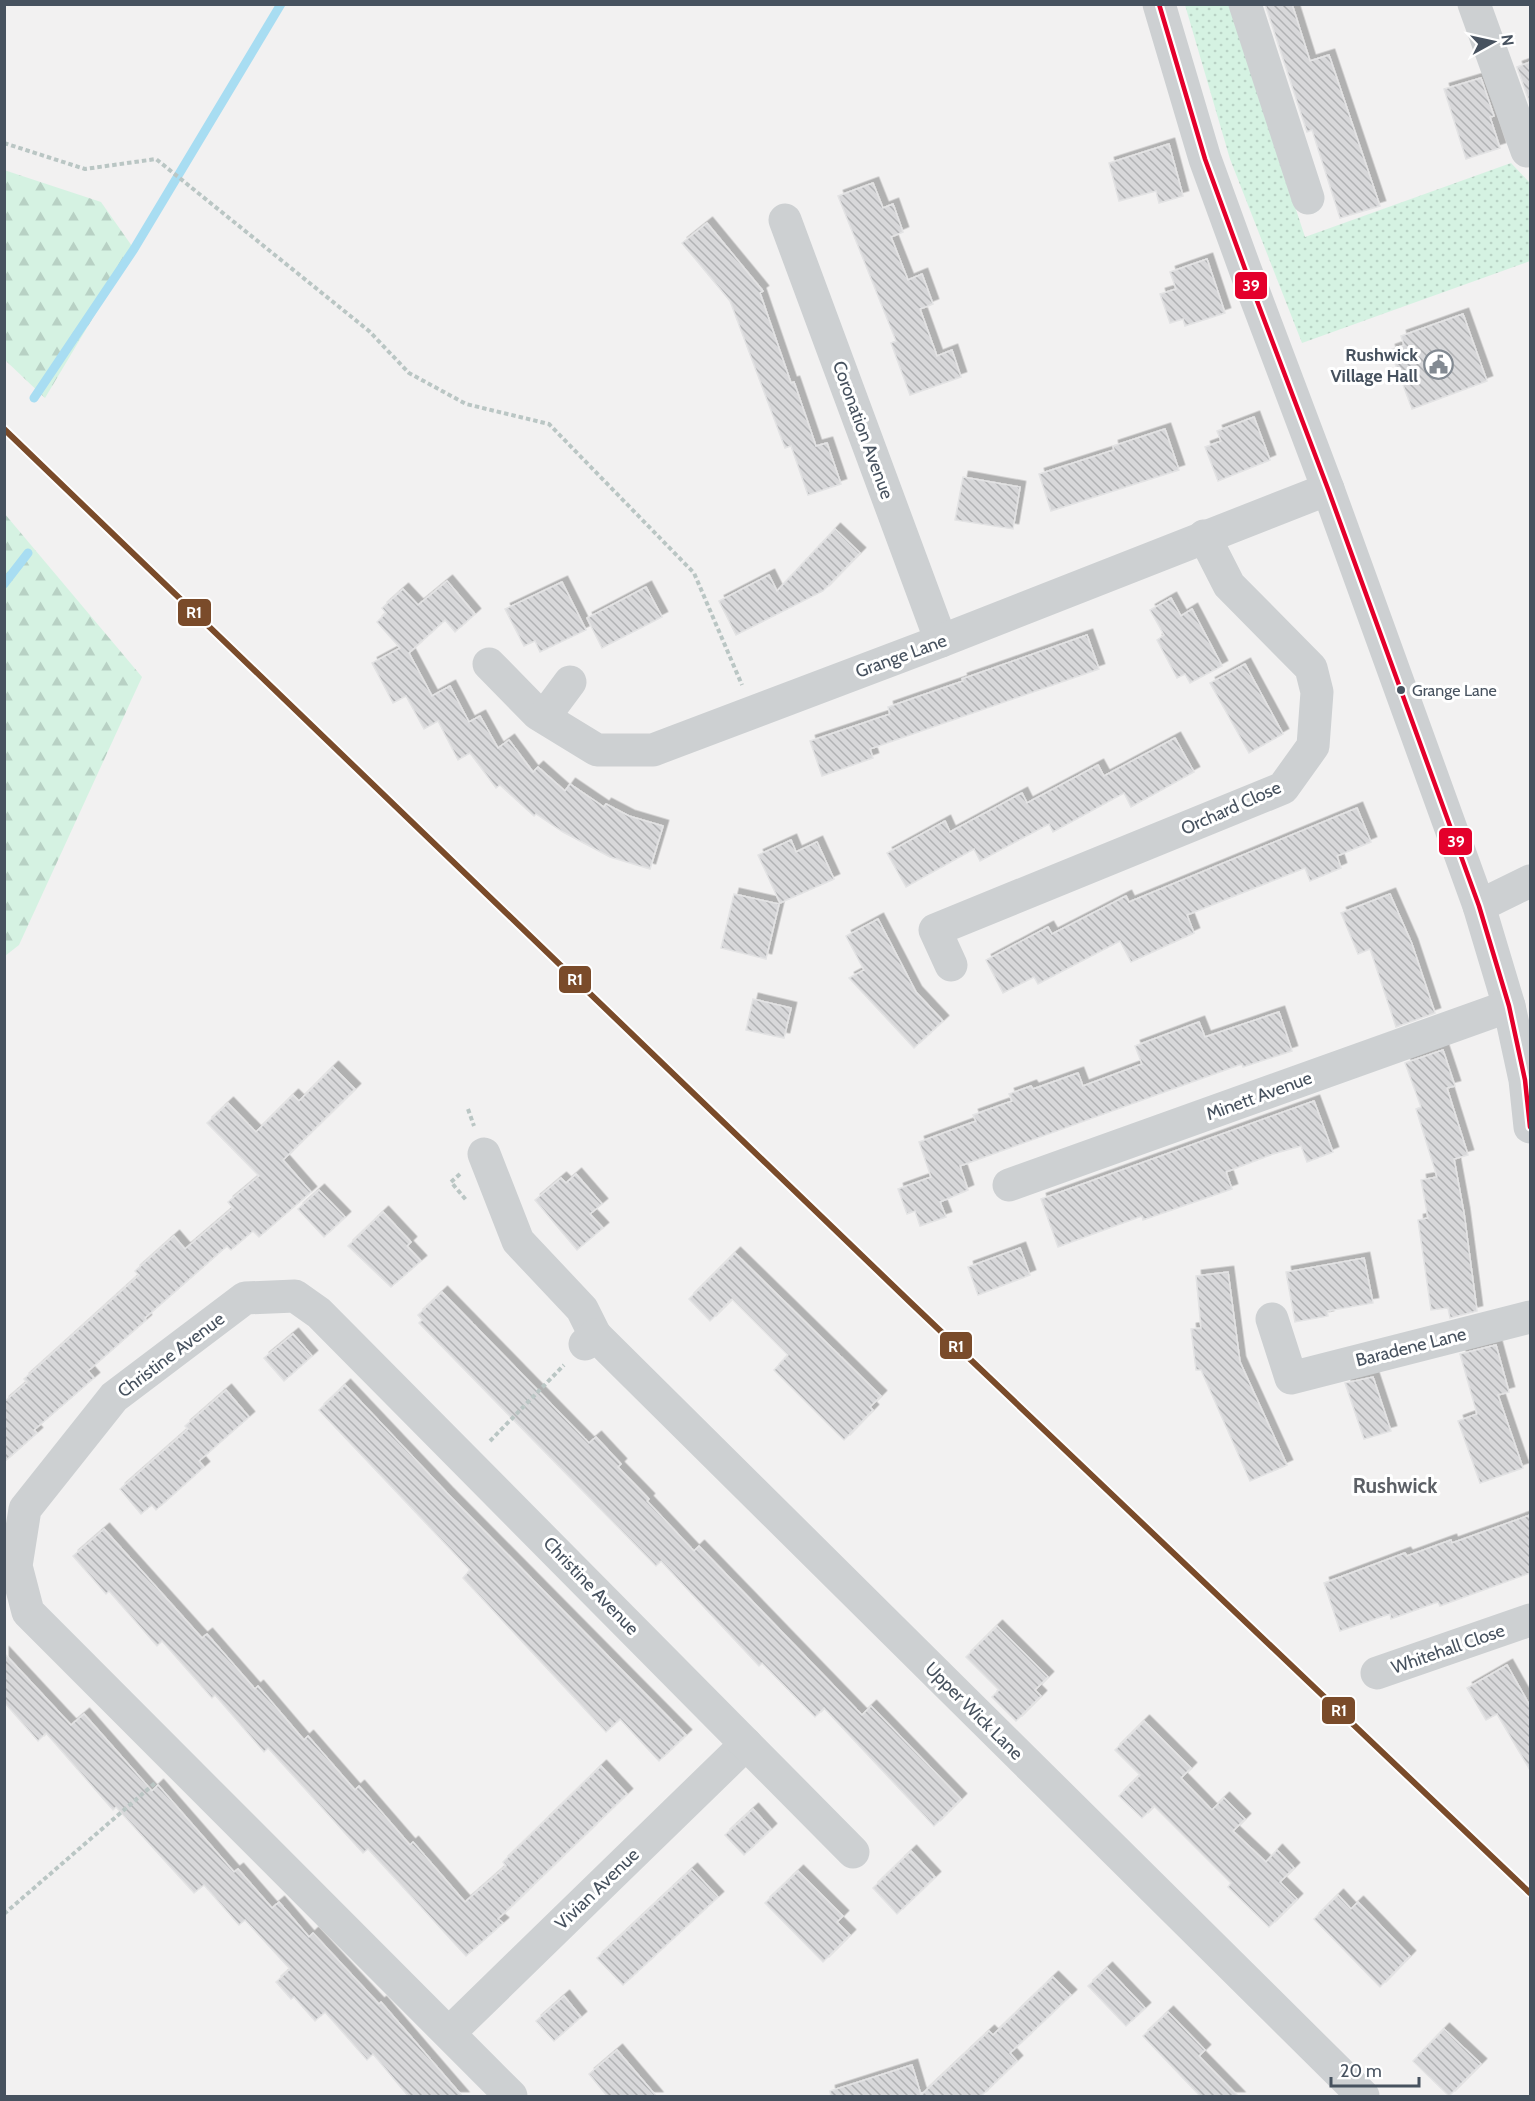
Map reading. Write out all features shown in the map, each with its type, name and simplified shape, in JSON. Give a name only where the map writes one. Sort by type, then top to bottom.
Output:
[{"type":"street","points":[[1159,4],[1205,159],[1328,489],[1479,906],[1509,1006],[1525,1080],[1530,1127]]},
{"type":"street","points":[[1245,4],[1308,198]]},
{"type":"street","points":[[1474,4],[1527,151]]},
{"type":"street","name":"Coronation Avenue","points":[[785,220],[941,641]]},
{"type":"street","name":"Grange Lane","points":[[489,664],[543,717],[597,750],[652,750],[752,710],[941,641],[1328,489]]},
{"type":"street","name":"Orchard Close","points":[[951,964],[936,930],[1283,788],[1313,747],[1317,692],[1311,668],[1228,585],[1204,536]]},
{"type":"street","points":[[543,717],[570,682]]},
{"type":"street","points":[[1479,906],[1530,881]]},
{"type":"street","name":"Minett Avenue","points":[[1009,1185],[1509,1006]]},
{"type":"street","name":"Upper Wick Lane","points":[[484,1154],[518,1241],[582,1309],[590,1339],[1364,2097]]},
{"type":"street","name":"Christine Avenue","points":[[512,2097],[28,1612],[16,1566],[25,1509],[114,1397],[245,1298],[295,1296],[319,1312],[469,1461],[853,1852]]},
{"type":"street","name":"Baradene Lane","points":[[1272,1319],[1291,1378],[1530,1317]]},
{"type":"street","name":"Whitehall Close","points":[[1377,1673],[1526,1626]]},
{"type":"street","name":"Vivian Avenue","points":[[449,2033],[746,1744]]},
{"type":"path","points":[[4,143],[85,169],[156,159],[369,331],[409,373],[466,404],[549,424],[694,573],[752,710]]},
{"type":"path","points":[[469,1461],[590,1339]]},
{"type":"path","points":[[4,1914],[179,1762]]},
{"type":"green space","points":[[1185,5],[1229,5],[1305,237],[1511,163],[1530,183],[1530,261],[1302,343],[1230,159]]},
{"type":"green space","points":[[4,170],[101,202],[134,249],[45,398],[5,360]]},
{"type":"green space","points":[[4,513],[142,677],[19,945],[5,956]]},
{"type":"building","points":[[1265,4],[1292,4],[1310,61],[1329,55],[1380,206],[1340,218],[1312,130],[1307,132]]},
{"type":"building","points":[[1530,62],[1530,104],[1517,67]]},
{"type":"building","points":[[1481,78],[1494,116],[1490,117],[1500,148],[1466,159],[1444,89]]},
{"type":"building","points":[[1169,144],[1183,196],[1159,203],[1156,191],[1119,201],[1109,163]]},
{"type":"building","points":[[873,183],[883,208],[893,204],[903,232],[891,237],[908,280],[922,274],[933,304],[920,309],[937,356],[952,350],[961,377],[910,395],[891,343],[896,341],[838,196]]},
{"type":"building","points":[[707,223],[763,291],[760,293],[791,383],[794,382],[816,446],[827,443],[841,484],[808,495],[791,446],[785,448],[730,301],[682,243]]},
{"type":"building","points":[[1207,259],[1225,313],[1185,326],[1183,319],[1170,323],[1160,294],[1176,289],[1170,272]]},
{"type":"building","name":"Rushwick Village Hall","points":[[1463,314],[1487,381],[1412,409],[1390,350],[1404,345],[1401,336]]},
{"type":"building","points":[[1254,417],[1270,460],[1218,481],[1205,447],[1221,441],[1217,431]]},
{"type":"building","points":[[1165,429],[1179,470],[1051,511],[1039,474],[1114,450],[1113,446]]},
{"type":"building","points":[[963,477],[1020,487],[1013,529],[955,520]]},
{"type":"building","points":[[835,529],[860,553],[823,591],[736,635],[719,601],[769,575],[777,591]]},
{"type":"building","points":[[447,581],[475,614],[455,632],[445,620],[409,653],[432,696],[450,686],[469,722],[480,716],[498,748],[509,740],[533,772],[538,767],[565,791],[570,784],[604,807],[606,804],[629,816],[663,826],[650,869],[610,857],[563,832],[536,814],[534,816],[500,785],[496,788],[470,753],[458,760],[438,721],[424,729],[406,696],[393,703],[372,663],[400,648],[377,622],[386,613],[382,608],[403,589],[418,605]]},
{"type":"building","points":[[562,582],[586,630],[540,652],[535,641],[524,646],[505,609]]},
{"type":"building","points":[[646,587],[662,617],[602,648],[587,618]]},
{"type":"building","points":[[1171,598],[1181,616],[1192,609],[1222,666],[1190,683],[1185,674],[1177,678],[1157,640],[1164,635],[1150,610]]},
{"type":"building","points":[[1087,635],[1099,669],[870,749],[873,758],[822,776],[810,741],[890,714],[888,707]]},
{"type":"building","points":[[1245,664],[1283,734],[1249,753],[1210,683]]},
{"type":"building","points":[[1175,738],[1194,772],[1131,807],[1124,793],[1053,832],[1049,824],[980,861],[974,849],[906,887],[887,853],[945,821],[950,832],[1022,793],[1027,803],[1098,765],[1104,776]]},
{"type":"building","points":[[1357,808],[1371,842],[1337,856],[1341,868],[1310,881],[1305,868],[1187,915],[1194,933],[1131,962],[1120,941],[1038,984],[1034,977],[1003,993],[986,960],[1048,927],[1052,934],[1126,896],[1129,902]]},
{"type":"building","points":[[791,840],[796,852],[817,842],[834,879],[780,903],[758,855]]},
{"type":"building","points":[[734,894],[779,904],[766,959],[721,948]]},
{"type":"building","points":[[1390,894],[1412,944],[1435,1013],[1396,1027],[1370,949],[1358,954],[1341,913]]},
{"type":"building","points":[[878,919],[916,992],[943,1021],[914,1048],[849,978],[864,970],[846,936]]},
{"type":"building","points":[[753,999],[791,1008],[784,1038],[746,1030]]},
{"type":"building","points":[[1279,1012],[1292,1051],[1243,1067],[1242,1064],[960,1166],[968,1190],[940,1202],[946,1217],[920,1226],[915,1211],[907,1214],[898,1189],[931,1177],[919,1142],[976,1121],[973,1115],[1012,1101],[1009,1094],[1031,1086],[1033,1089],[1078,1073],[1083,1086],[1142,1064],[1135,1046],[1199,1022],[1205,1037]]},
{"type":"building","points":[[1443,1050],[1455,1086],[1447,1088],[1468,1155],[1454,1159],[1464,1213],[1477,1311],[1450,1318],[1448,1308],[1431,1310],[1418,1220],[1428,1218],[1421,1180],[1437,1177],[1416,1109],[1421,1107],[1405,1063]]},
{"type":"building","points":[[333,1067],[355,1089],[283,1160],[311,1192],[259,1237],[253,1231],[231,1250],[227,1246],[145,1318],[146,1320],[88,1371],[94,1378],[34,1430],[37,1433],[4,1462],[4,1402],[27,1382],[24,1379],[139,1275],[135,1271],[174,1236],[185,1249],[233,1208],[228,1202],[259,1176],[207,1123],[228,1103],[256,1132],[293,1095],[299,1101]]},
{"type":"building","points":[[1314,1101],[1333,1152],[1307,1162],[1301,1146],[1273,1154],[1226,1172],[1232,1189],[1143,1220],[1142,1216],[1058,1247],[1041,1199]]},
{"type":"building","points":[[576,1174],[602,1204],[590,1214],[603,1228],[577,1250],[535,1200],[561,1178],[566,1183]]},
{"type":"building","points":[[319,1190],[345,1217],[324,1237],[298,1209]]},
{"type":"building","points":[[383,1212],[411,1242],[407,1246],[421,1261],[391,1287],[348,1246]]},
{"type":"building","points":[[1020,1248],[1030,1275],[978,1295],[968,1267]]},
{"type":"building","points":[[735,1253],[881,1396],[870,1407],[873,1410],[844,1440],[774,1370],[788,1355],[732,1299],[710,1321],[689,1299]]},
{"type":"building","points":[[1364,1258],[1373,1303],[1327,1311],[1328,1316],[1295,1322],[1286,1272]]},
{"type":"building","points":[[1228,1272],[1240,1362],[1287,1465],[1250,1481],[1201,1370],[1196,1370],[1191,1329],[1201,1328],[1196,1276]]},
{"type":"building","points":[[442,1292],[589,1443],[596,1437],[621,1464],[618,1467],[649,1499],[647,1501],[694,1551],[699,1546],[862,1715],[871,1706],[961,1799],[934,1826],[824,1708],[815,1717],[762,1663],[759,1666],[661,1561],[656,1566],[419,1323],[422,1320],[418,1315]]},
{"type":"building","points":[[293,1334],[312,1356],[284,1381],[264,1358]]},
{"type":"building","points":[[1496,1345],[1509,1392],[1498,1395],[1523,1468],[1480,1483],[1458,1421],[1477,1414],[1460,1354]]},
{"type":"building","points":[[1373,1377],[1391,1431],[1364,1439],[1345,1383]]},
{"type":"building","points":[[345,1385],[447,1493],[686,1735],[659,1761],[620,1719],[606,1732],[463,1578],[470,1570],[319,1410]]},
{"type":"building","points":[[226,1390],[249,1417],[199,1461],[204,1467],[156,1510],[152,1505],[141,1514],[120,1489],[188,1429],[185,1426]]},
{"type":"building","points":[[1530,1515],[1530,1573],[1440,1606],[1438,1602],[1391,1619],[1390,1614],[1340,1631],[1324,1583],[1405,1553],[1407,1556],[1451,1540],[1452,1543]]},
{"type":"building","points":[[104,1529],[202,1638],[207,1634],[255,1689],[258,1686],[304,1740],[308,1736],[355,1790],[359,1786],[410,1845],[413,1842],[465,1902],[506,1866],[503,1862],[601,1766],[627,1794],[498,1919],[503,1923],[466,1956],[368,1849],[363,1853],[268,1748],[264,1752],[215,1695],[212,1698],[162,1641],[157,1646],[109,1591],[106,1594],[73,1556]]},
{"type":"building","points":[[997,1626],[1048,1677],[1035,1690],[1041,1696],[1016,1721],[992,1697],[999,1690],[966,1657]]},
{"type":"building","points":[[4,1653],[71,1725],[84,1714],[152,1791],[158,1785],[234,1872],[238,1869],[272,1908],[279,1902],[309,1937],[313,1933],[379,2004],[381,2002],[463,2097],[409,2097],[373,2054],[367,2060],[325,2012],[315,2021],[294,1997],[291,1999],[276,1982],[290,1969],[245,1920],[239,1925],[204,1885],[194,1893],[116,1807],[113,1810],[46,1733],[38,1741],[4,1702]]},
{"type":"building","points":[[1507,1665],[1530,1706],[1530,1770],[1497,1714],[1486,1720],[1467,1688]]},
{"type":"building","points":[[1144,1721],[1191,1768],[1181,1778],[1212,1810],[1224,1798],[1245,1819],[1233,1831],[1266,1862],[1277,1850],[1294,1868],[1280,1882],[1297,1899],[1269,1927],[1228,1887],[1231,1883],[1154,1806],[1142,1818],[1119,1796],[1140,1775],[1115,1750]]},
{"type":"building","points":[[753,1809],[771,1829],[744,1855],[725,1835]]},
{"type":"building","points":[[911,1851],[935,1877],[897,1914],[873,1888]]},
{"type":"building","points":[[692,1869],[718,1897],[623,1985],[597,1958]]},
{"type":"building","points":[[798,1871],[843,1916],[837,1922],[850,1935],[823,1962],[765,1903]]},
{"type":"building","points":[[1338,1895],[1351,1909],[1358,1902],[1410,1956],[1380,1987],[1314,1919]]},
{"type":"building","points":[[1107,1968],[1145,2008],[1126,2026],[1088,1986]]},
{"type":"building","points":[[1053,1977],[1071,1995],[1010,2053],[1017,2061],[980,2097],[831,2097],[830,2091],[912,2065],[921,2095],[989,2031],[993,2035]]},
{"type":"building","points":[[564,1996],[581,2017],[554,2041],[536,2021]]},
{"type":"building","points":[[1168,2012],[1205,2050],[1199,2056],[1239,2097],[1201,2097],[1143,2036]]},
{"type":"building","points":[[1444,2029],[1481,2064],[1449,2096],[1413,2061]]},
{"type":"building","points":[[617,2050],[657,2097],[608,2097],[589,2074]]},
{"type":"waterway","points":[[34,398],[134,249],[281,4]]},
{"type":"waterway","points":[[4,584],[28,553]]},
{"type":"transit line","name":"39","points":[[1159,4],[1205,159],[1328,489],[1479,906],[1509,1006],[1525,1080],[1530,1127]]},
{"type":"transit line","name":"R1","points":[[4,429],[910,1302],[1530,1893]]},
{"type":"place","name":"Rushwick Village Hall","points":[[1439,365]]},
{"type":"place","name":"Grange Lane","points":[[1401,690]]},
{"type":"district","name":"Rushwick","points":[[1395,1486]]}]
